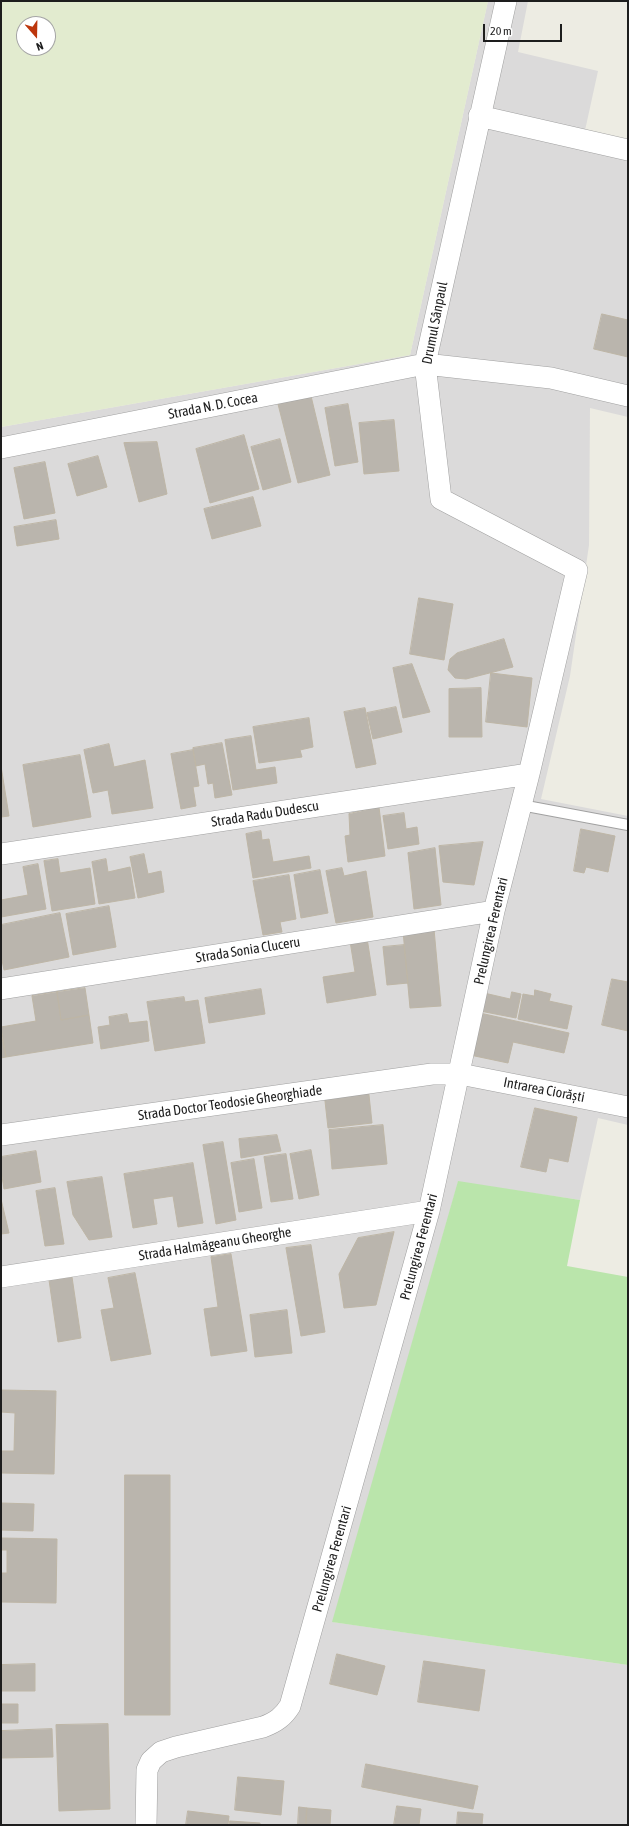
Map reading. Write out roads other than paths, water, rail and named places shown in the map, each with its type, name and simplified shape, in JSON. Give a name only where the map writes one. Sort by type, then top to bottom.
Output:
[{"type":"street","name":"Drumul Sânpaul","points":[[506,1],[425,364],[441,499],[577,570]]},
{"type":"street","points":[[480,116],[628,150]]},
{"type":"street","name":"Strada N. D. Cocea","points":[[1,448],[425,364],[551,378],[628,396]]},
{"type":"street","name":"Prelungirea Ferentari","points":[[146,1825],[147,1770],[151,1761],[161,1752],[176,1747],[263,1727],[276,1722],[285,1714],[290,1706],[429,1211],[460,1074],[494,911],[529,774],[577,570]]},
{"type":"street","name":"Strada Radu Dudescu","points":[[1,854],[529,774]]},
{"type":"street","name":"Strada Sonia Cluceru","points":[[1,989],[494,911]]},
{"type":"street","name":"Strada Doctor Teodosie Gheorghiade","points":[[1,1135],[432,1074],[460,1074]]},
{"type":"street","name":"Intrarea Ciorăști","points":[[460,1074],[628,1107]]},
{"type":"street","name":"Strada Halmăgeanu Gheorghe","points":[[1,1276],[429,1211]]},
{"type":"lane","points":[[521,805],[628,825]]}]
